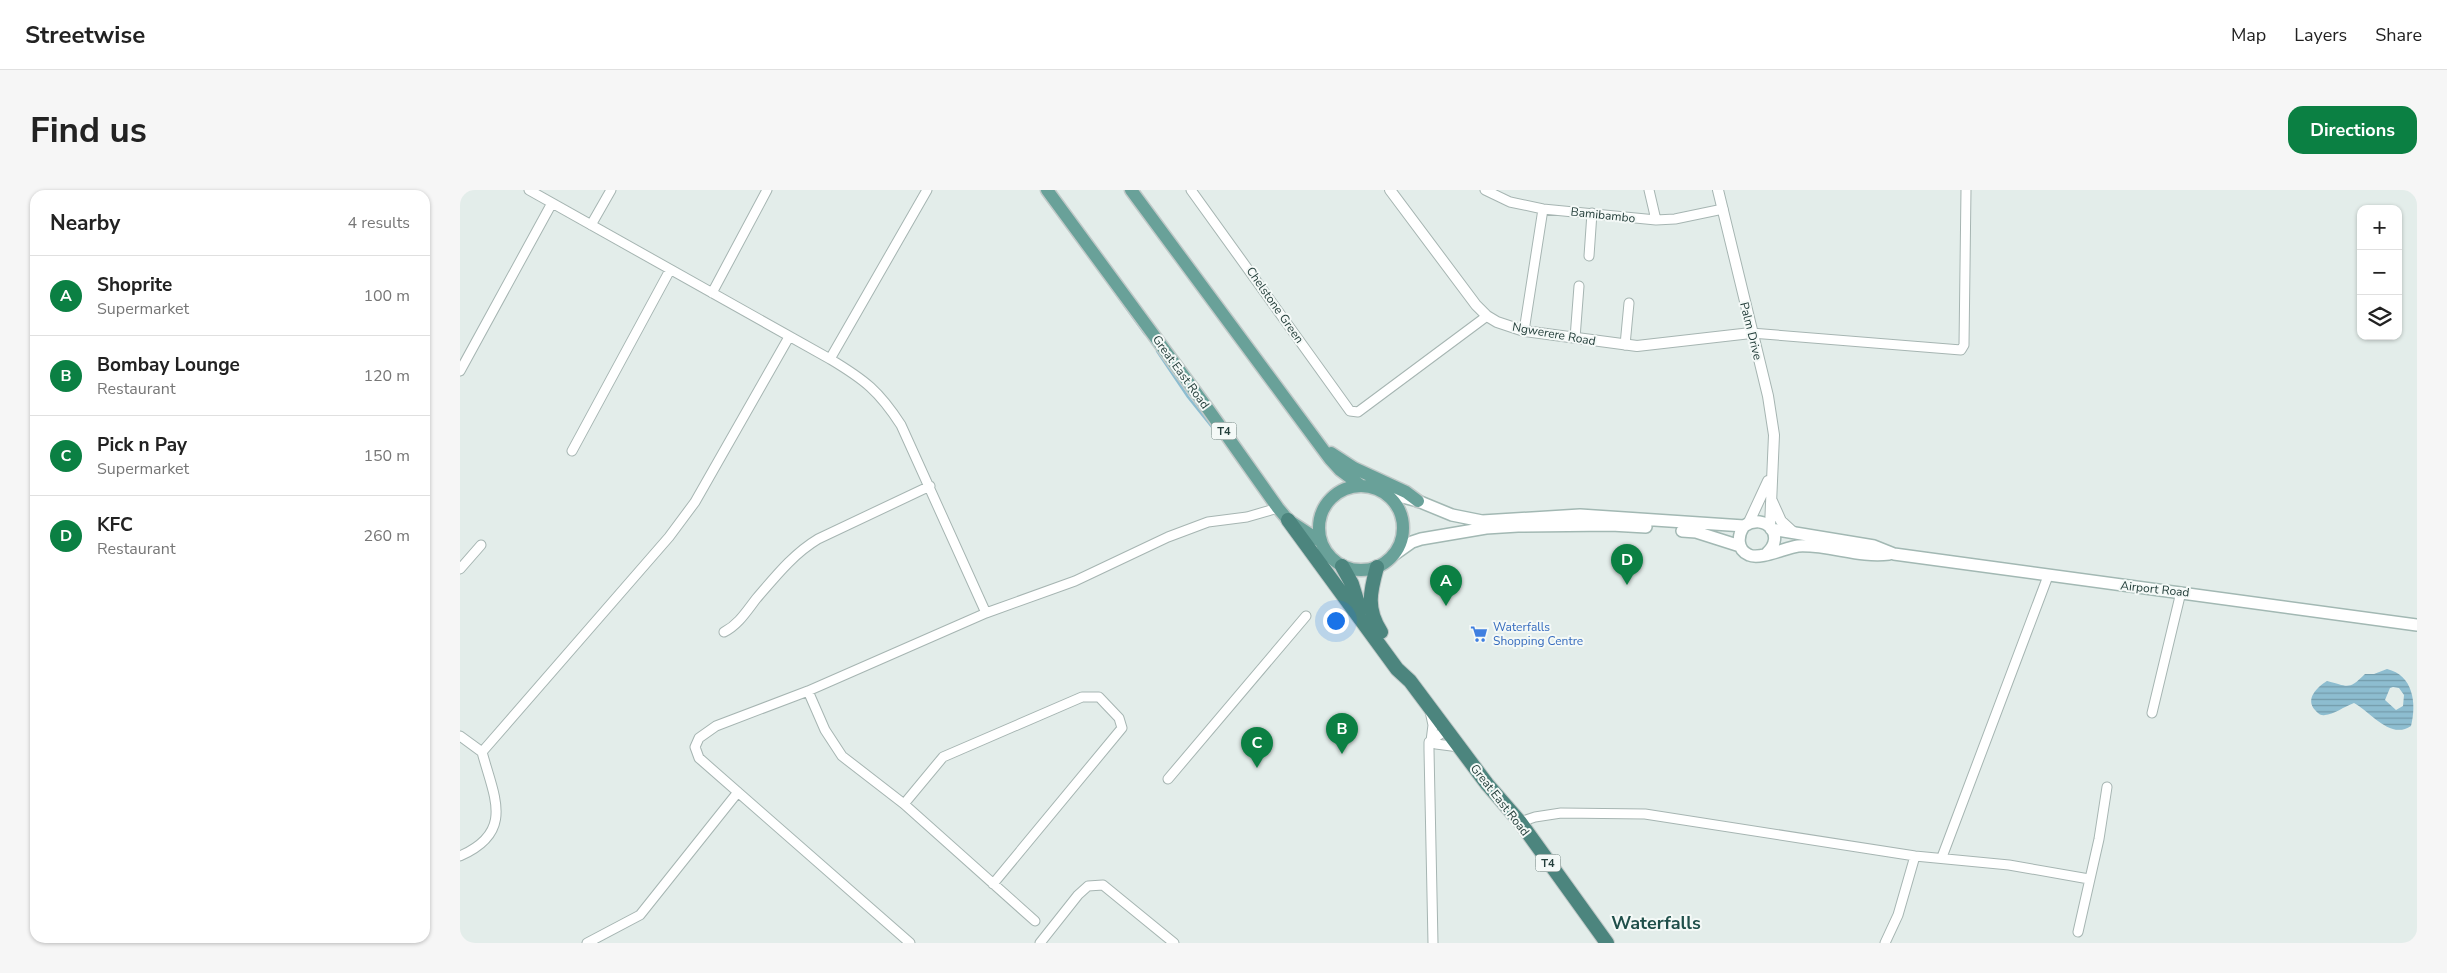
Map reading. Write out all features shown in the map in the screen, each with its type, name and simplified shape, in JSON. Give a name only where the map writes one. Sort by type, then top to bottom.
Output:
[{"type":"highway","name":"Great East Road","points":[[1288,520],[1320,565],[1368,626],[1401,674],[1410,681]]},
{"type":"highway","name":"Great East Road","points":[[1342,566],[1352,584],[1358,604],[1368,626]]},
{"type":"highway","name":"Great East Road","points":[[1377,567],[1369,596],[1373,618],[1403,664],[1410,681],[1459,747],[1520,822],[1607,943]]},
{"type":"main road","name":"Great East Road","points":[[1047,190],[1288,520]]},
{"type":"main road","points":[[1131,190],[1320,446],[1340,470],[1360,485]]},
{"type":"main road","points":[[1320,446],[1354,468],[1406,492],[1418,501]]},
{"type":"main road","points":[[1740,546],[1696,532],[1611,525],[1486,528],[1412,542],[1377,567],[1359,570],[1342,566],[1332,560],[1320,541],[1318,525],[1322,510],[1331,497],[1345,489],[1360,485],[1370,485],[1387,493],[1418,501],[1452,515],[1482,521],[1580,514],[1697,525],[1762,522],[1771,528],[1774,544],[1767,553],[1754,557],[1744,552],[1738,538],[1746,524]]},
{"type":"main road","points":[[1387,493],[1396,503],[1403,522],[1401,542],[1395,554]]},
{"type":"main road","name":"T4","points":[[1288,520],[1320,541]]},
{"type":"main road","name":"Airport Road","points":[[1771,528],[1874,546],[1894,554]]},
{"type":"main road","name":"Airport Road","points":[[1767,553],[1798,546],[1872,555],[1894,554],[2417,625]]},
{"type":"street","points":[[529,190],[859,376],[884,399],[901,425],[986,613]]},
{"type":"street","points":[[591,225],[611,190]]},
{"type":"street","points":[[712,294],[767,190]]},
{"type":"street","points":[[830,359],[927,190]]},
{"type":"street","name":"Chelstone Green","points":[[1191,190],[1245,262],[1344,405],[1354,412],[1362,409],[1487,316]]},
{"type":"street","name":"Ngwerere Road","points":[[1390,190],[1464,292],[1487,316],[1524,331],[1625,345],[1648,346],[1751,333]]},
{"type":"street","name":"Bamibambo","points":[[1485,190],[1510,202],[1543,209],[1656,220],[1675,219],[1723,208]]},
{"type":"street","points":[[1649,190],[1656,220]]},
{"type":"street","name":"Palm Drive","points":[[1718,190],[1751,333],[1768,396],[1774,435],[1770,488],[1771,528]]},
{"type":"street","points":[[1751,333],[1961,350],[1964,345],[1966,190]]},
{"type":"street","points":[[460,370],[552,203]]},
{"type":"street","points":[[1524,331],[1543,209]]},
{"type":"street","points":[[1589,256],[1592,213]]},
{"type":"street","points":[[572,451],[670,270]]},
{"type":"street","points":[[1575,338],[1579,286]]},
{"type":"street","points":[[1625,345],[1629,303]]},
{"type":"street","points":[[482,752],[669,536],[695,502],[789,337]]},
{"type":"street","name":"Palm Drive","points":[[1746,524],[1771,473]]},
{"type":"street","points":[[724,632],[734,627],[774,577],[803,548],[818,539],[930,486]]},
{"type":"street","name":"Palm Drive","points":[[1770,488],[1773,505],[1781,521],[1794,532]]},
{"type":"street","points":[[910,943],[699,758],[695,746],[699,738],[716,726],[808,691],[986,613],[1075,581],[1168,536],[1208,522],[1247,517],[1278,508]]},
{"type":"street","points":[[460,569],[481,545]]},
{"type":"street","points":[[1942,857],[2048,576]]},
{"type":"street","points":[[2152,713],[2181,592]]},
{"type":"street","points":[[1168,778],[1306,616]]},
{"type":"street","points":[[808,691],[825,730],[842,756],[904,804],[1035,922]]},
{"type":"street","points":[[904,804],[942,757],[1082,698],[1099,697],[1119,718],[1122,728],[992,884]]},
{"type":"street","points":[[1430,708],[1433,725],[1431,744],[1433,943]]},
{"type":"street","points":[[1431,744],[1448,732]]},
{"type":"street","points":[[460,736],[482,752],[495,795],[497,819],[486,839],[460,856]]},
{"type":"street","points":[[1431,744],[1459,747]]},
{"type":"street","points":[[2078,932],[2099,839],[2107,787]]},
{"type":"street","points":[[587,943],[640,914],[738,792]]},
{"type":"street","points":[[1520,822],[1562,813],[1645,814],[1915,856],[1942,857],[2009,865],[2089,879]]},
{"type":"street","points":[[1885,943],[1898,916],[1915,856]]},
{"type":"street","points":[[1040,943],[1078,895],[1094,884],[1103,885],[1174,943]]},
{"type":"water","points":[[2387,669],[2403,677],[2408,684],[2413,699],[2411,726],[2396,730],[2388,727],[2354,703],[2332,714],[2323,715],[2320,715],[2312,706],[2311,702],[2314,694],[2327,681],[2348,686],[2355,683],[2365,674],[2374,674]],"holes":[[[2390,688],[2399,688],[2404,695],[2403,706],[2396,710],[2385,700]]]},
{"type":"waterway","points":[[1112,288],[1145,334]]},
{"type":"waterway","points":[[1157,351],[1188,397],[1220,437]]},
{"type":"place","name":"KFC","points":[[1627,585]]},
{"type":"place","name":"Shoprite","points":[[1446,606]]},
{"type":"place","name":"Waterfalls Shopping Centre","points":[[1479,634]]},
{"type":"place","name":"Bombay Lounge","points":[[1342,754]]},
{"type":"place","name":"Pick n Pay","points":[[1257,768]]},
{"type":"district","name":"Waterfalls","points":[[1656,923]]}]
